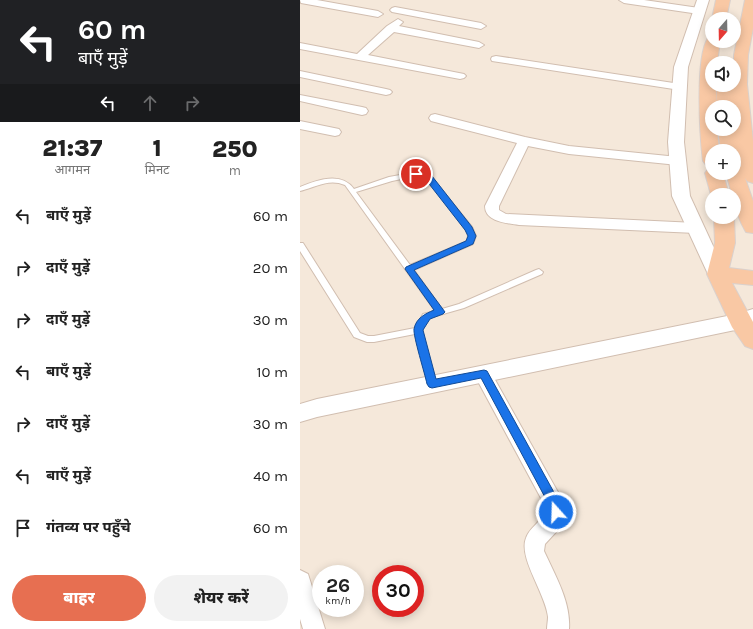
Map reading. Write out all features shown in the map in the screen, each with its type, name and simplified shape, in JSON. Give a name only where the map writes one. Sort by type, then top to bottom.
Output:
[{"type":"highway","points":[[720,12],[723,0]]},
{"type":"highway","points":[[752,0],[741,56],[740,109],[749,165],[753,177]]},
{"type":"highway","points":[[753,36],[750,55],[750,114],[753,137]]},
{"type":"highway","points":[[709,144],[706,113],[712,48]]},
{"type":"highway","points":[[736,180],[753,227]]},
{"type":"highway","points":[[725,224],[726,243],[717,274],[746,319],[753,340]]},
{"type":"highway","points":[[717,274],[753,278]]},
{"type":"street","points":[[624,0],[701,6],[681,67],[676,142],[682,196],[717,274]]},
{"type":"street","points":[[301,1],[378,14]]},
{"type":"street","points":[[395,10],[481,26]]},
{"type":"street","points":[[360,57],[408,12]]},
{"type":"street","points":[[391,28],[479,44]]},
{"type":"street","points":[[300,46],[460,76]]},
{"type":"street","points":[[496,59],[680,87]]},
{"type":"street","points":[[300,74],[386,92]]},
{"type":"street","points":[[300,98],[362,111]]},
{"type":"street","points":[[435,118],[524,141],[577,151],[678,161]]},
{"type":"street","points":[[300,125],[335,132]]},
{"type":"street","points":[[524,141],[492,206],[492,211],[496,216],[506,219],[519,220],[696,228]]},
{"type":"street","points":[[300,413],[317,408],[746,319]]},
{"type":"street","points":[[484,374],[552,500],[556,512],[550,524],[535,540],[534,551],[554,599],[559,617],[558,629]]},
{"type":"street","points":[[301,589],[314,629]]},
{"type":"lane","points":[[353,191],[408,175],[422,175],[429,178],[469,229],[472,236],[470,242],[409,269]]},
{"type":"lane","points":[[300,189],[317,182],[338,179],[347,184],[440,312]]},
{"type":"lane","points":[[300,245],[357,335],[367,339],[374,339],[418,330]]},
{"type":"lane","points":[[432,384],[418,330],[426,316],[461,306],[539,272]]},
{"type":"shaded area","points":[[300,0],[753,0],[753,629],[300,629]]},
{"type":"route","points":[[416,174],[429,178],[469,229],[472,236],[470,242],[409,269],[440,312],[426,316],[418,330],[432,384],[484,374],[552,500],[556,512]]}]
